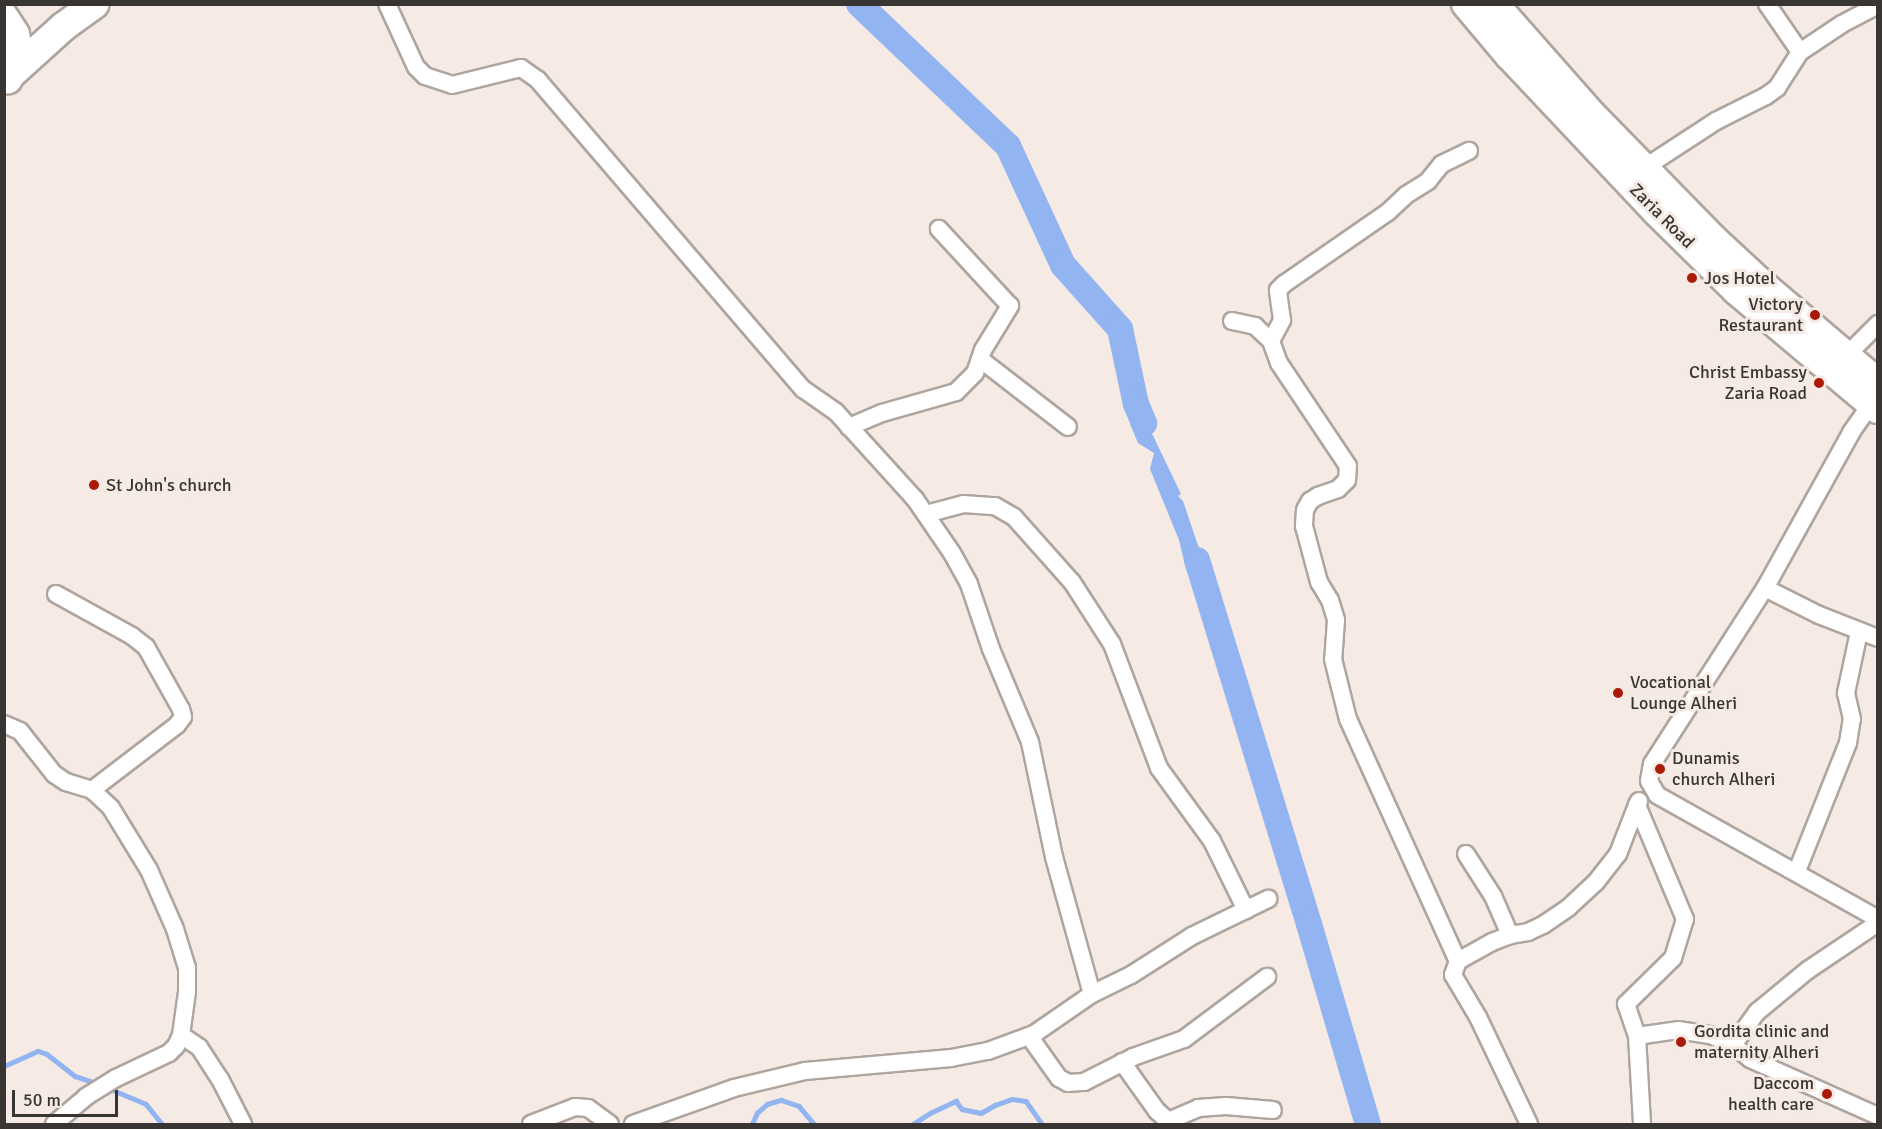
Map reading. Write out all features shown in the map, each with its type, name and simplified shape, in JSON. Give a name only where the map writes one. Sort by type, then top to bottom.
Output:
[{"type":"highway","points":[[8,78],[56,32],[94,4]]},
{"type":"highway","name":"Zaria Road","points":[[1466,4],[1516,63],[1705,245],[1736,290],[1875,398]]},
{"type":"highway","points":[[1494,4],[1526,43],[1644,168],[1705,245],[1845,357],[1875,398]]},
{"type":"highway","points":[[4,17],[15,34],[17,44],[15,64],[8,78]]},
{"type":"street","points":[[387,4],[416,67],[425,76],[452,85],[521,68],[537,80],[802,389],[820,399],[849,427],[926,514],[969,584],[991,649],[1030,742],[1054,857],[1092,994]]},
{"type":"street","points":[[1767,4],[1800,52]]},
{"type":"street","points":[[1644,168],[1716,121],[1754,104],[1777,88],[1800,52],[1842,24],[1878,5]]},
{"type":"street","points":[[1271,341],[1282,320],[1278,290],[1284,284],[1388,212],[1406,195],[1428,181],[1442,164],[1469,151]]},
{"type":"street","points":[[849,427],[882,413],[956,392],[975,373],[980,359],[1010,306],[939,229]]},
{"type":"street","points":[[1233,321],[1255,326],[1271,341],[1279,363],[1348,466],[1347,480],[1338,489],[1310,501],[1305,510],[1304,526],[1319,582],[1330,600],[1336,620],[1334,659],[1348,719],[1458,961]]},
{"type":"street","points":[[1845,357],[1878,324]]},
{"type":"street","points":[[980,359],[1068,427]]},
{"type":"street","points":[[1529,1125],[1478,1017],[1453,975],[1458,961],[1481,947],[1543,925],[1568,908],[1596,882],[1618,854],[1648,781],[1652,764],[1765,588],[1851,433],[1875,398]]},
{"type":"street","points":[[926,514],[963,504],[995,506],[1014,517],[1072,582],[1112,644],[1159,768],[1212,841],[1246,910]]},
{"type":"street","points":[[1765,588],[1819,615],[1878,638]]},
{"type":"street","points":[[56,594],[132,636],[146,647],[181,709],[183,717],[177,725],[92,790]]},
{"type":"street","points":[[1797,871],[1848,743],[1852,719],[1846,693],[1859,632]]},
{"type":"street","points":[[4,724],[20,731],[54,774],[66,782],[92,790],[111,808],[148,870],[175,929],[187,968],[187,992],[181,1035],[176,1046],[169,1053],[116,1078],[86,1097],[54,1125]]},
{"type":"street","points":[[1648,781],[1657,795],[1797,871],[1878,921],[1808,970],[1757,1012],[1733,1045]]},
{"type":"street","points":[[1637,805],[1685,919],[1673,958],[1626,1004],[1636,1036],[1642,1125]]},
{"type":"street","points":[[1466,854],[1493,896],[1510,935]]},
{"type":"street","points":[[633,1125],[734,1088],[805,1071],[951,1058],[988,1051],[1029,1036],[1092,994],[1131,975],[1192,936],[1268,898]]},
{"type":"street","points":[[1029,1036],[1052,1070],[1068,1083],[1084,1082],[1122,1062],[1185,1039],[1267,976]]},
{"type":"street","points":[[1636,1036],[1678,1030],[1710,1035],[1733,1045],[1750,1059],[1878,1116]]},
{"type":"street","points":[[181,1035],[199,1047],[220,1079],[243,1125]]},
{"type":"street","points":[[1122,1062],[1157,1111],[1168,1121],[1198,1108],[1226,1106],[1273,1110]]},
{"type":"street","points":[[531,1125],[575,1107],[588,1108],[606,1123]]},
{"type":"water","points":[[1134,390],[1144,403],[1146,421],[1181,494],[1178,496],[1183,501],[1206,569],[1215,586],[1208,592],[1194,588],[1186,569],[1179,540],[1150,469],[1154,453],[1138,443],[1130,424],[1128,392]]},
{"type":"waterway","points":[[859,4],[1008,146],[1063,265],[1120,329],[1136,404],[1144,423]]},
{"type":"waterway","points":[[1197,560],[1368,1124]]},
{"type":"waterway","points":[[4,1066],[38,1051],[47,1054],[75,1076],[98,1084]]},
{"type":"waterway","points":[[108,1088],[146,1104],[162,1124]]},
{"type":"waterway","points":[[913,1124],[956,1101],[962,1109],[981,1113],[1012,1099],[1026,1101],[1042,1124]]},
{"type":"waterway","points":[[752,1124],[757,1113],[767,1104],[781,1100],[799,1106],[814,1124]]},
{"type":"place","name":"Jos Hotel","points":[[1692,278]]},
{"type":"place","name":"Victory Restaurant","points":[[1815,315]]},
{"type":"place","name":"Christ Embassy Zaria Road","points":[[1819,383]]},
{"type":"place","name":"St John's church","points":[[94,485]]},
{"type":"place","name":"Vocational Lounge Alheri","points":[[1618,693]]},
{"type":"place","name":"Dunamis church Alheri","points":[[1660,769]]},
{"type":"place","name":"Gordita clinic and maternity Alheri","points":[[1681,1042]]},
{"type":"place","name":"Daccom health care","points":[[1827,1094]]}]
